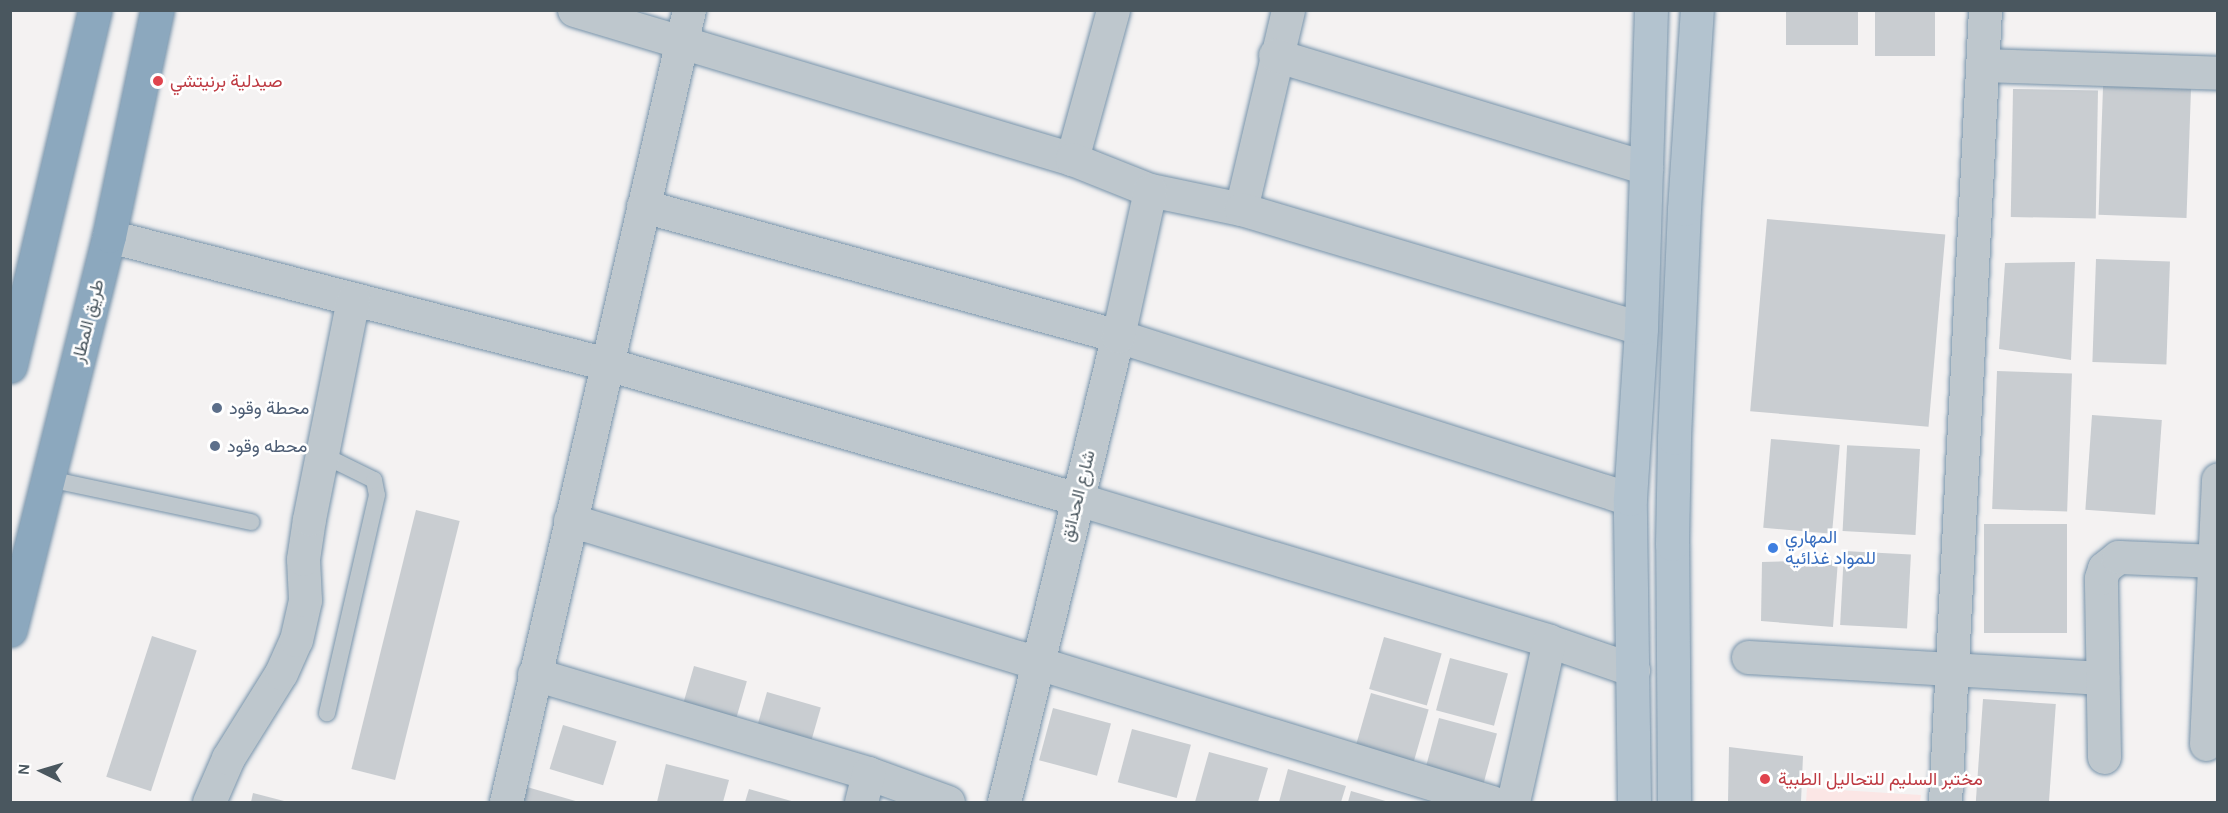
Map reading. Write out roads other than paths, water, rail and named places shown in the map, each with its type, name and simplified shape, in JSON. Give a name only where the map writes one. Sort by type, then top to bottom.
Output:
[{"type":"highway","points":[[10,366],[95,10]]},
{"type":"highway","name":"طريق المطار","points":[[10,630],[109,236],[157,10]]},
{"type":"main road","points":[[1634,802],[1630,499],[1641,328],[1651,10]]},
{"type":"main road","points":[[1674,802],[1671,544],[1674,438],[1684,209],[1697,10]]},
{"type":"street","points":[[574,10],[685,26],[1072,159],[1150,190],[1241,209],[1641,328]]},
{"type":"street","points":[[1072,159],[1113,10]]},
{"type":"street","points":[[1241,209],[1275,55],[1288,10]]},
{"type":"street","points":[[1945,802],[1986,10]]},
{"type":"street","points":[[506,802],[685,26]]},
{"type":"street","points":[[1275,55],[1646,168]]},
{"type":"street","points":[[1983,65],[2217,73]]},
{"type":"street","name":"شارع الحدائق","points":[[1004,802],[1118,336],[1150,190]]},
{"type":"street","points":[[643,206],[1118,336],[1630,499]]},
{"type":"street","points":[[109,236],[606,364],[1077,499],[1549,641],[1632,670]]},
{"type":"street","points":[[209,802],[228,758],[281,673],[296,640],[305,600],[303,559],[307,529],[353,299]]},
{"type":"street","points":[[2206,744],[2216,561],[2217,479]]},
{"type":"street","points":[[570,520],[1492,802]]},
{"type":"street","points":[[2104,757],[2101,578],[2109,562],[2127,557],[2216,561]]},
{"type":"street","points":[[1514,802],[1549,641]]},
{"type":"street","points":[[1748,657],[2102,678]]},
{"type":"street","points":[[534,674],[865,788],[948,802]]},
{"type":"lane","points":[[321,454],[374,480],[377,495],[327,713]]},
{"type":"lane","points":[[49,478],[251,522]]},
{"type":"place","name":"صيدلية برنيتشي","points":[[158,81]]},
{"type":"place","name":"محطة وقود","points":[[217,408]]},
{"type":"place","name":"محطه وقود","points":[[215,446]]},
{"type":"place","name":"المهاري للمواد غذائيه","points":[[1773,548]]},
{"type":"place","name":"مختبر السليم للتحاليل الطبية","points":[[1765,779]]}]
